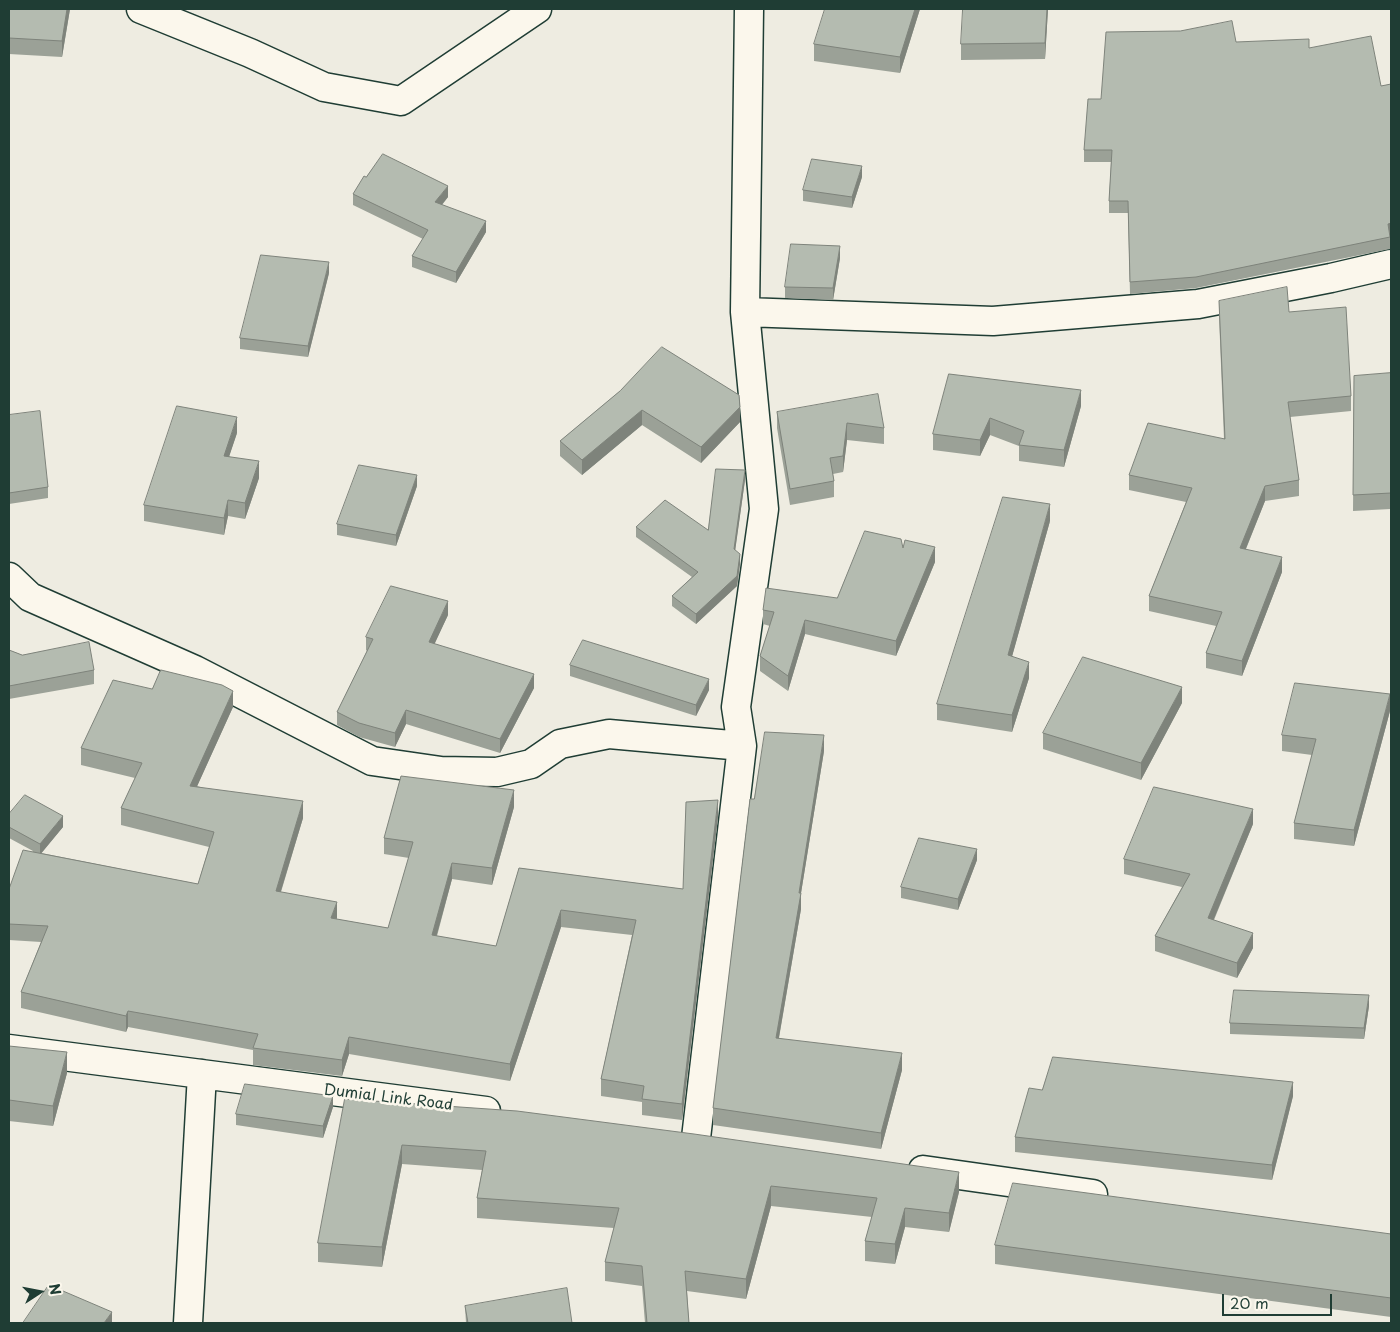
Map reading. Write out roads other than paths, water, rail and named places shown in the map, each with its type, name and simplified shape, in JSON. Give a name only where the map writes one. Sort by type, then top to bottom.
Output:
[{"type":"street","points":[[141,9],[250,53],[324,87],[401,101],[537,9]]},
{"type":"street","points":[[726,1142],[686,1137],[742,746],[736,707],[764,509],[745,312],[749,9]]},
{"type":"street","points":[[745,312],[993,321],[1198,304],[1331,278],[1391,264]]},
{"type":"street","points":[[9,577],[30,597],[195,670],[372,761],[441,771],[497,772],[531,764],[560,744],[608,734],[742,746]]},
{"type":"street","name":"Dumial Link Road","points":[[9,1049],[508,1114]]},
{"type":"street","points":[[188,1323],[202,1074]]},
{"type":"street","points":[[903,1167],[1120,1198]]}]
